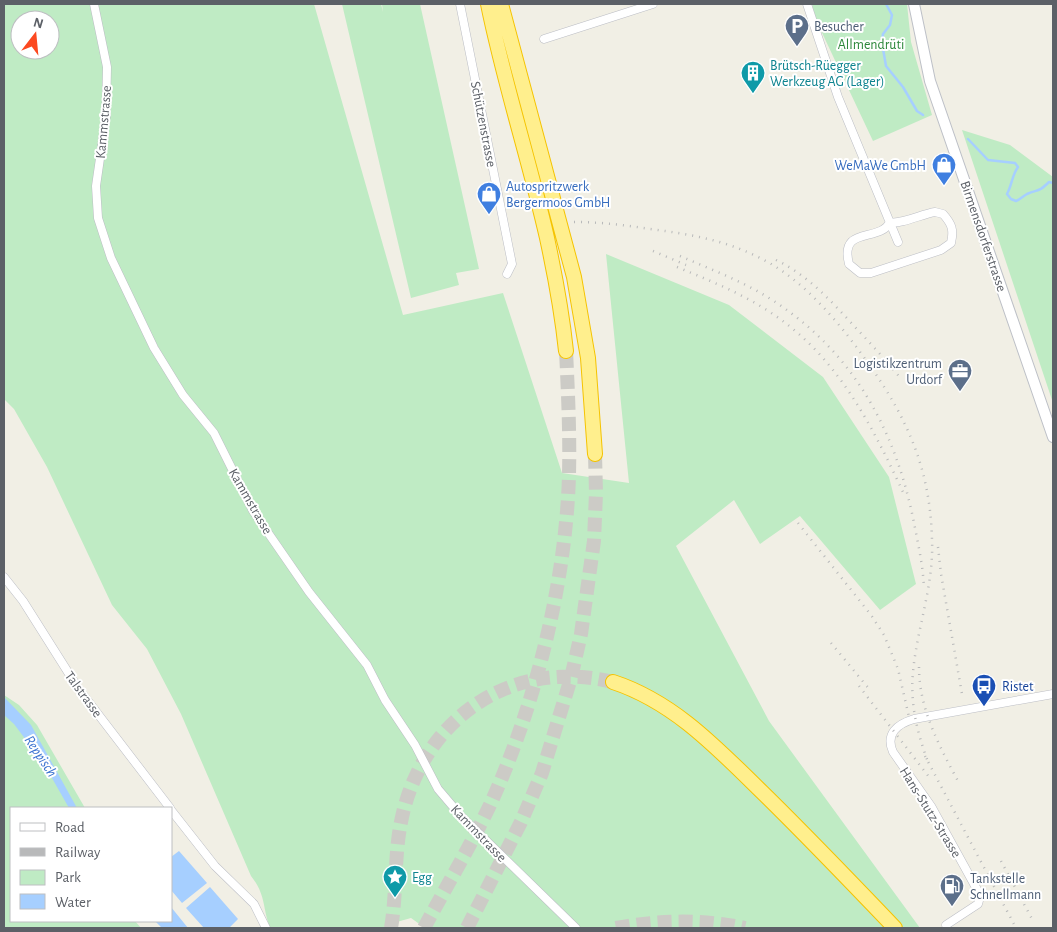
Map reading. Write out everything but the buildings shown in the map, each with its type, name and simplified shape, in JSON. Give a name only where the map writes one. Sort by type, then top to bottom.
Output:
[{"type":"highway","points":[[488,4],[547,237],[558,289],[566,351]]},
{"type":"highway","points":[[501,4],[574,277],[588,358],[595,454]]},
{"type":"highway","points":[[613,682],[634,690],[667,708],[703,736],[806,835],[895,928]]},
{"type":"main road","name":"Birmensdorferstrasse","points":[[914,4],[930,81],[1053,437]]},
{"type":"street","name":"Kammstrasse","points":[[94,4],[107,67],[106,116],[96,186],[98,218],[111,258],[154,348],[183,395],[214,433],[253,511],[309,592],[367,664],[385,700],[415,745],[438,789],[461,816],[576,928]]},
{"type":"street","name":"Schützenstrasse","points":[[460,4],[512,264],[507,274]]},
{"type":"street","points":[[544,39],[653,4]]},
{"type":"street","points":[[807,4],[838,97],[898,242]]},
{"type":"street","points":[[935,212],[943,214],[952,226],[951,243],[940,250],[871,273],[860,273],[854,270],[849,264],[847,251],[853,240],[884,230],[890,222],[898,223],[935,212]]},
{"type":"street","name":"Talstrasse","points":[[4,576],[23,601],[78,688],[169,807]]},
{"type":"street","name":"Hans-Stutz-Strasse","points":[[946,925],[978,904],[980,897],[931,806],[893,752],[890,736],[894,730],[910,720],[1053,694]]},
{"type":"street","name":"Talstrasse","points":[[172,810],[215,866],[254,904],[266,928]]},
{"type":"green space","points":[[4,4],[314,4],[403,315],[503,293],[562,473],[629,483],[606,254],[729,305],[823,377],[889,477],[916,584],[880,610],[800,516],[760,544],[734,500],[676,546],[769,721],[920,928],[425,928],[411,918],[386,925],[384,928],[270,928],[259,889],[251,876],[181,714],[147,649],[112,605],[47,467],[14,409],[4,399]]},
{"type":"green space","points":[[342,4],[381,4],[383,12],[382,4],[420,4],[479,269],[456,273],[459,285],[411,298]]},
{"type":"green space","name":"Allmendrüti","points":[[812,4],[907,4],[911,42],[932,115],[873,141],[816,20]]},
{"type":"green space","points":[[962,130],[1010,145],[1053,177],[1053,403]]},
{"type":"green space","points":[[4,695],[19,705],[37,725],[84,807],[10,807],[10,922],[136,922],[141,928],[4,928]]},
{"type":"water","name":"Reppisch","points":[[4,697],[31,725],[76,807],[68,807],[44,764],[14,724],[4,715]]},
{"type":"water","points":[[179,851],[207,883],[182,903],[172,891],[172,856]]},
{"type":"water","points":[[210,887],[238,919],[229,928],[204,928],[186,908]]},
{"type":"water","points":[[172,908],[188,928],[162,928],[156,922],[172,922]]},
{"type":"waterway","points":[[886,4],[892,15],[890,25],[883,34],[882,43],[886,66],[903,87],[917,111],[923,115]]},
{"type":"waterway","points":[[968,139],[988,160],[1015,163],[1018,167],[1007,194],[1011,199],[1016,201],[1040,189],[1049,182],[1053,183]]},
{"type":"tunnel","points":[[424,928],[490,805],[521,727],[545,644],[555,601],[567,516],[569,444],[566,351]]},
{"type":"tunnel","points":[[467,928],[521,822],[542,773],[571,678],[581,634],[594,541],[595,454]]},
{"type":"tunnel","points":[[391,928],[397,848],[401,822],[412,786],[428,754],[450,726],[476,704],[506,688],[539,679],[575,677],[613,682]]},
{"type":"tunnel","points":[[616,928],[664,922],[713,923],[745,928]]},
{"type":"railway","points":[[574,222],[622,225],[693,236],[720,242],[760,258],[797,282],[819,303],[848,336],[882,383],[908,431],[918,456],[930,510],[932,557],[912,684],[915,718],[928,762]]},
{"type":"railway","points":[[653,251],[686,265]]},
{"type":"railway","points":[[680,256],[737,281],[769,298],[799,319],[825,343],[848,369],[867,397],[897,459],[915,528],[924,588]]},
{"type":"railway","points":[[776,260],[788,266],[819,290],[873,346],[901,379]]},
{"type":"railway","points":[[677,267],[749,299],[788,325],[808,342],[841,380],[855,401],[881,446],[903,492]]},
{"type":"railway","points":[[798,523],[871,615],[884,635],[898,669],[909,717]]},
{"type":"railway","points":[[938,547],[962,694]]},
{"type":"railway","points":[[831,643],[870,690]]},
{"type":"railway","points":[[919,667],[923,698],[932,728],[959,783]]},
{"type":"railway","points":[[859,686],[929,777]]},
{"type":"railway","points":[[925,756],[1016,928]]},
{"type":"railway","points":[[1001,861],[1032,919]]},
{"type":"place","name":"Besucher","points":[[797,47]]},
{"type":"place","name":"Brütsch-Rüegger Werkzeug AG (Lager)","points":[[753,94]]},
{"type":"place","name":"WeMaWe GmbH","points":[[944,186]]},
{"type":"place","name":"Autospritzwerk Bergermoos GmbH","points":[[489,215]]},
{"type":"place","name":"Logistikzentrum Urdorf","points":[[960,392]]},
{"type":"place","name":"Ristet","points":[[984,707]]},
{"type":"place","name":"Egg","points":[[395,898]]},
{"type":"place","name":"Tankstelle Schnellmann","points":[[952,907]]}]
